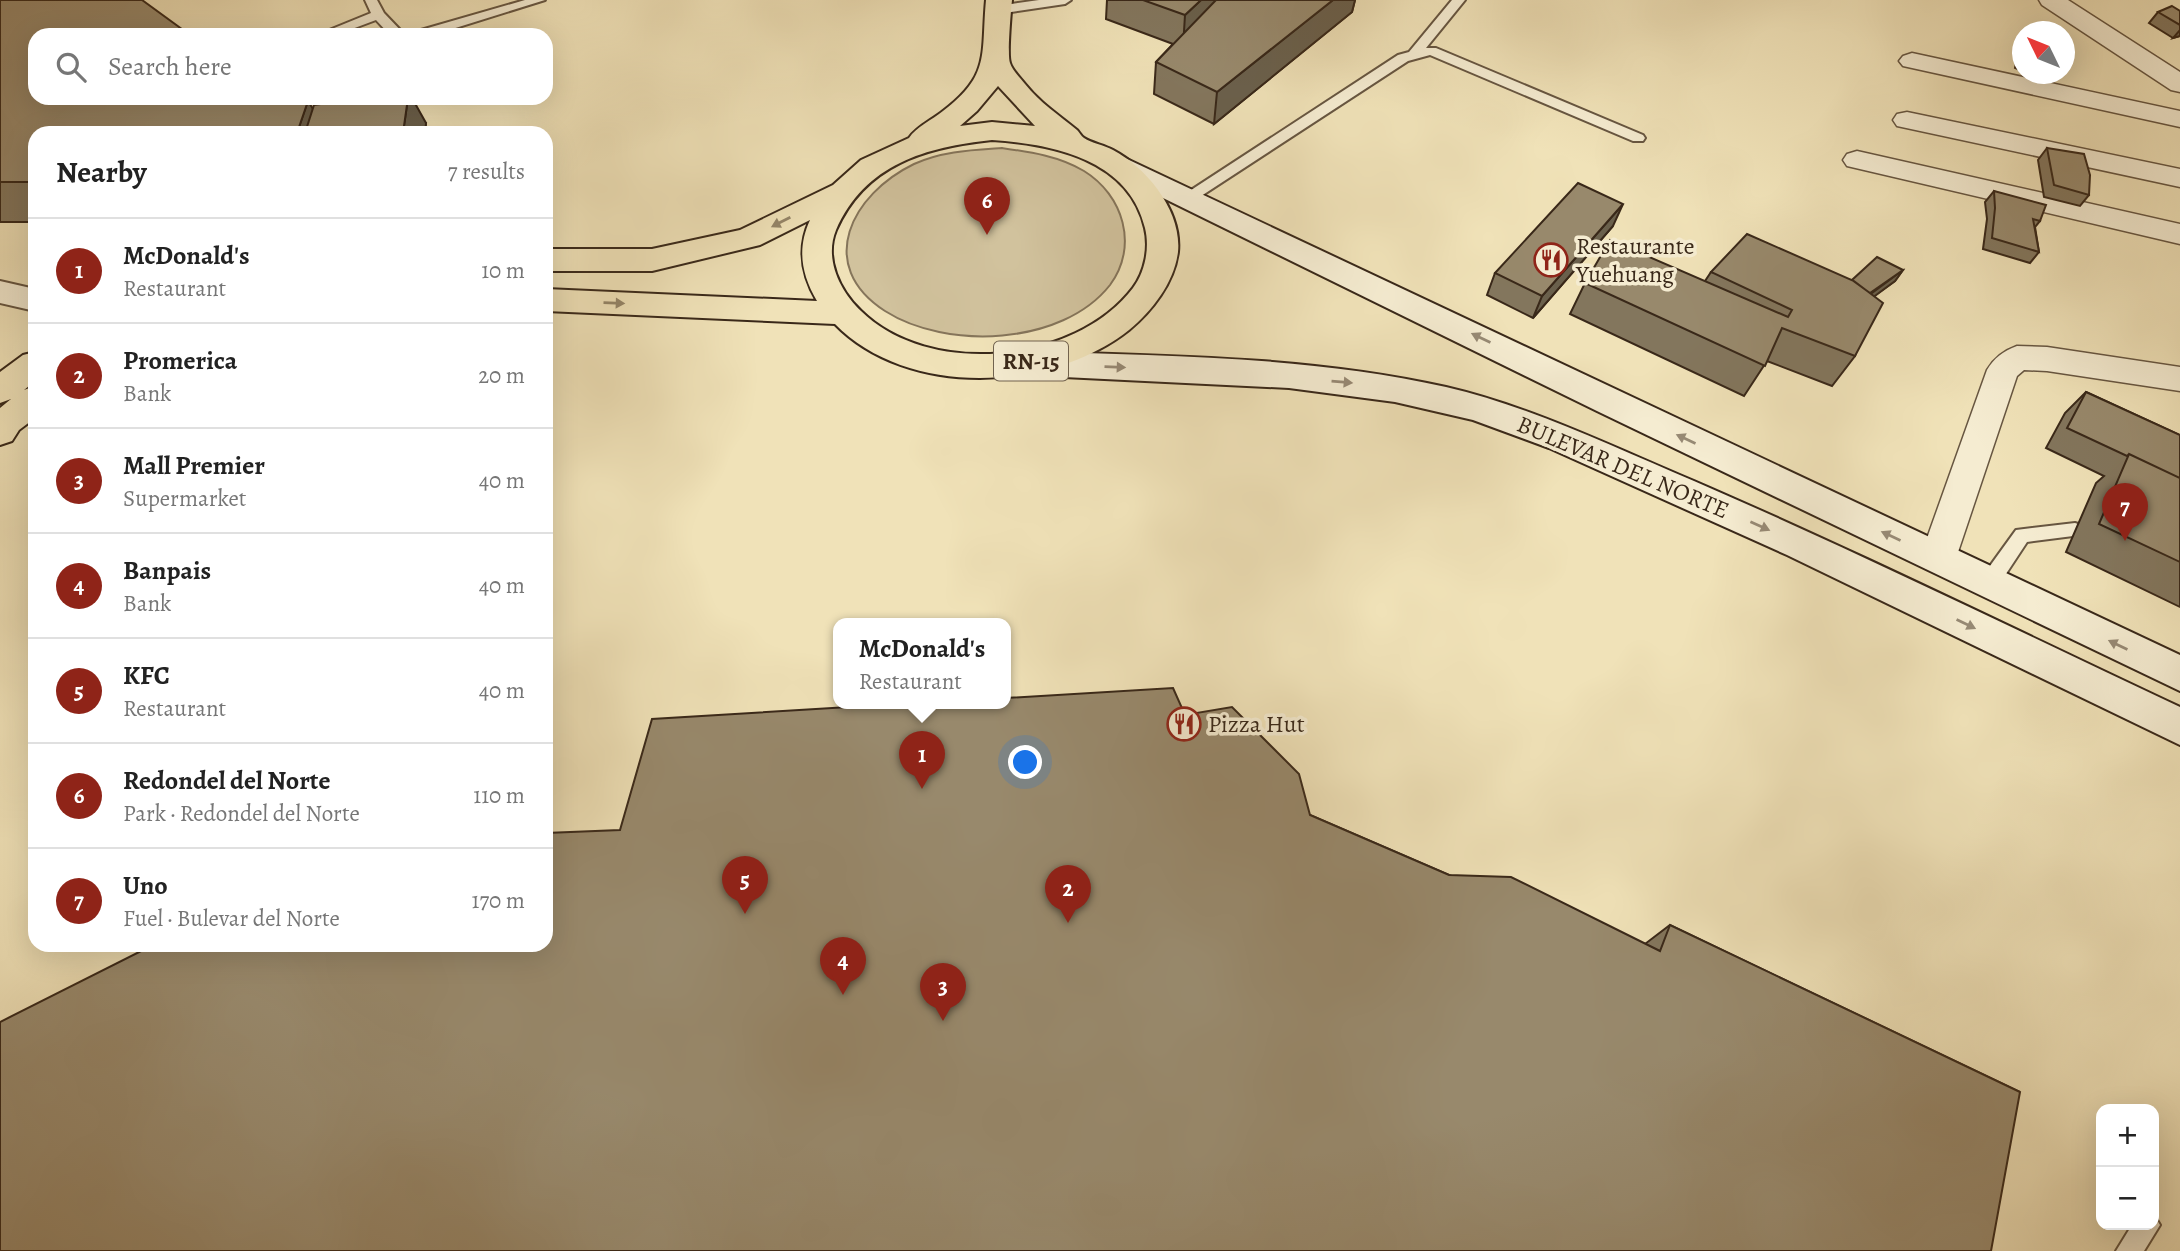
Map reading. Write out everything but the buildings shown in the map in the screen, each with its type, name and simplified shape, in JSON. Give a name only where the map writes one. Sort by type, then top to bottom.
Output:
[{"type":"main road","name":"RN-15","points":[[842,192],[823,221],[816,252],[822,284],[840,313],[872,338],[927,360],[969,366],[1023,363],[1076,347],[1119,322],[1148,290],[1162,254],[1160,219],[1142,187],[1112,161],[1077,144],[1041,119],[1014,91],[996,63],[993,3]]},
{"type":"main road","name":"RN-15","points":[[553,260],[652,260],[749,239],[842,192],[870,167],[948,123],[978,94],[996,63]]},
{"type":"main road","name":"RN-15","points":[[906,148],[948,136],[992,131],[1035,133],[1077,144]]},
{"type":"main road","name":"BULEVAR DEL NORTE","points":[[1112,161],[1611,404],[2180,674]]},
{"type":"main road","points":[[0,292],[28,298]]},
{"type":"main road","points":[[553,300],[840,313]]},
{"type":"main road","name":"BULEVAR DEL NORTE","points":[[1023,363],[1272,376],[1363,384],[1448,400],[1518,421],[1842,564],[2180,727]]},
{"type":"main road","points":[[0,390],[28,369]]},
{"type":"main road","points":[[0,432],[7,421],[28,404]]},
{"type":"street","points":[[2051,0],[2180,84]]},
{"type":"street","points":[[1912,61],[2180,120]]},
{"type":"street","points":[[1907,120],[2180,178]]},
{"type":"street","points":[[1857,160],[2180,234]]},
{"type":"street","points":[[1938,558],[2003,370],[2017,358],[2047,359],[2180,379]]},
{"type":"lane","points":[[371,0],[378,15],[391,28]]},
{"type":"lane","points":[[443,28],[539,0]]},
{"type":"lane","points":[[993,3],[1065,0]]},
{"type":"lane","points":[[1416,52],[1459,0]]},
{"type":"lane","points":[[343,28],[378,15]]},
{"type":"lane","points":[[1190,197],[1416,52],[1431,51],[1639,138]]},
{"type":"lane","points":[[1989,583],[2022,535],[2075,530]]},
{"type":"lane","points":[[2129,1251],[2144,1230]]},
{"type":"shaded area","points":[[1002,148],[1065,162],[1084,171],[1109,193],[1117,207],[1125,238],[1119,270],[1110,285],[1089,305],[1063,320],[1034,330],[1002,336],[939,332],[910,324],[885,311],[863,293],[851,273],[847,252],[850,232],[859,212],[873,193],[892,177],[925,160],[947,154]]},
{"type":"place","name":"Redondel del Norte","points":[[987,235]]},
{"type":"place","name":"Restaurante Yuehuang","points":[[1551,260]]},
{"type":"place","name":"Uno","points":[[2125,541]]},
{"type":"place","name":"Pizza Hut","points":[[1184,724]]},
{"type":"place","name":"McDonald's","points":[[922,789]]},
{"type":"place","name":"KFC","points":[[745,914]]},
{"type":"place","name":"Promerica","points":[[1068,923]]},
{"type":"place","name":"Banpais","points":[[843,995]]},
{"type":"place","name":"Mall Premier","points":[[943,1021]]}]
